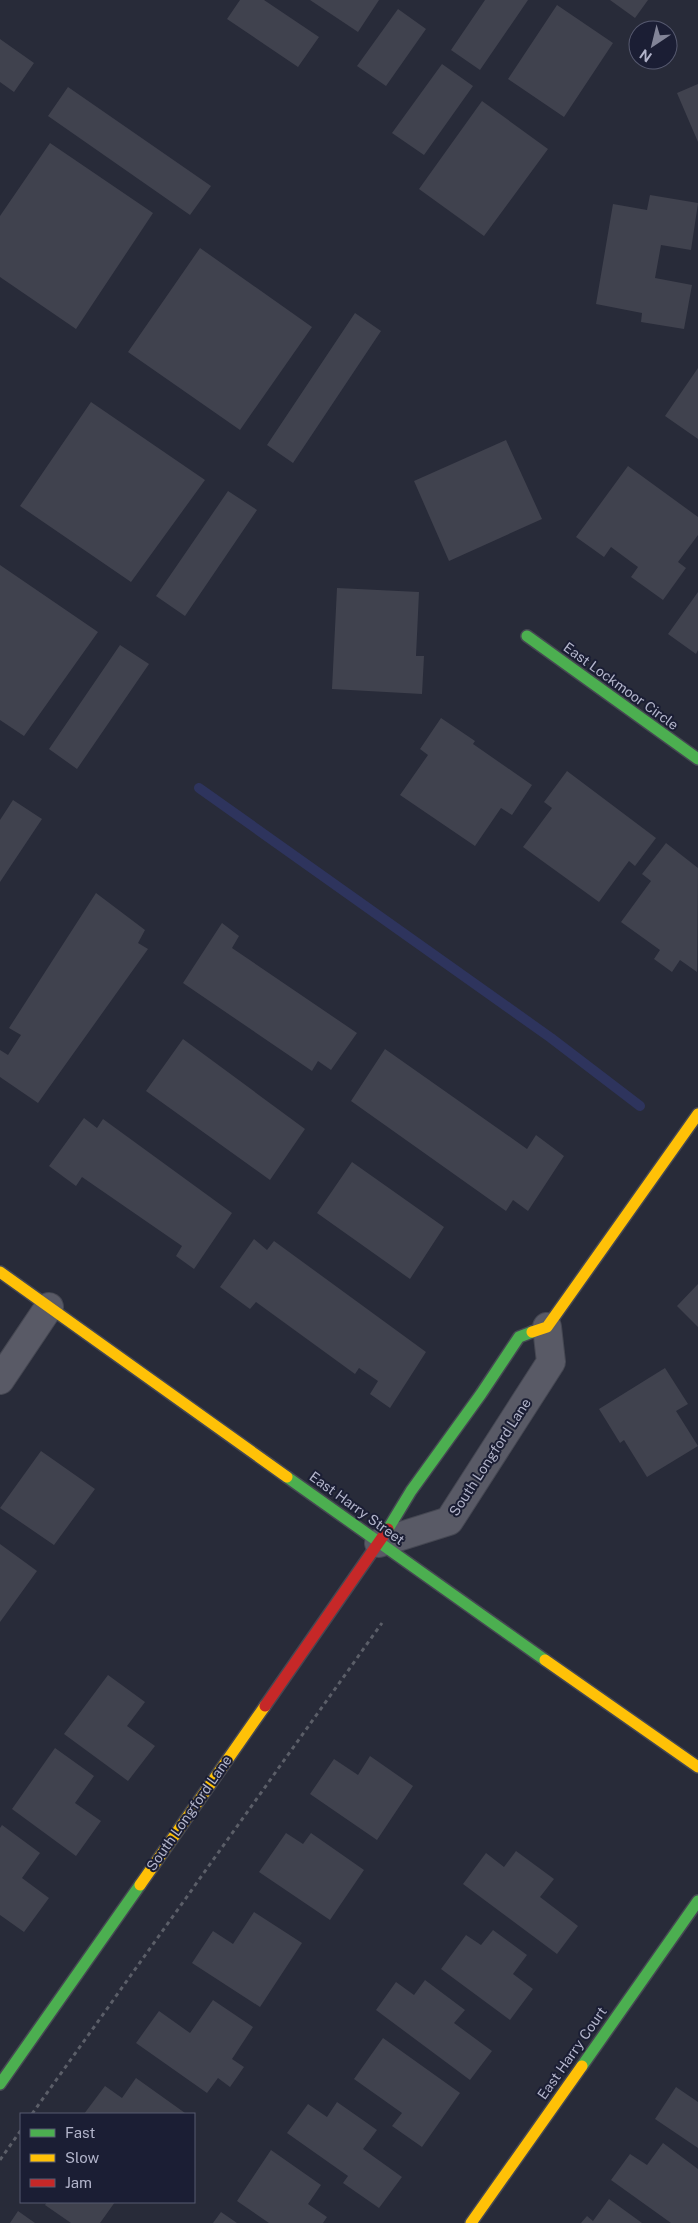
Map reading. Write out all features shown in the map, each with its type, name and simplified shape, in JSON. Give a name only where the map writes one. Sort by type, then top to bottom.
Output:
[{"type":"street","name":"East Lockmoor Circle","points":[[527,636],[698,759]]},
{"type":"street","points":[[547,1327],[698,1114]]},
{"type":"street","name":"East Harry Street","points":[[0,1272],[379,1543],[698,1767]]},
{"type":"street","points":[[0,1380],[49,1307]]},
{"type":"street","name":"South Longford Lane","points":[[0,2084],[379,1543],[411,1491],[481,1394],[519,1336],[547,1327],[551,1362],[449,1521],[379,1543]]},
{"type":"street","name":"East Harry Court","points":[[472,2223],[698,1900]]},
{"type":"path","points":[[33,2113],[382,1623]]},
{"type":"path","points":[[0,2160],[20,2131]]},
{"type":"building","points":[[240,0],[264,0],[319,37],[298,67],[227,19]]},
{"type":"building","points":[[310,0],[379,0],[358,32]]},
{"type":"building","points":[[485,0],[528,0],[480,70],[451,50]]},
{"type":"building","points":[[610,0],[648,0],[635,18]]},
{"type":"building","points":[[557,5],[613,43],[564,117],[508,79]]},
{"type":"building","points":[[398,9],[426,29],[386,86],[357,66]]},
{"type":"building","points":[[0,39],[34,63],[14,92],[0,82]]},
{"type":"building","points":[[442,64],[473,86],[424,155],[392,133]]},
{"type":"building","points":[[698,84],[698,142],[677,93]]},
{"type":"building","points":[[68,87],[211,186],[190,215],[48,116]]},
{"type":"building","points":[[482,101],[548,149],[484,236],[419,189]]},
{"type":"building","points":[[50,143],[153,213],[76,329],[0,277],[0,216]]},
{"type":"building","points":[[650,195],[698,203],[691,250],[661,245],[655,278],[692,285],[684,329],[641,322],[642,313],[596,304],[613,204],[647,210]]},
{"type":"building","points":[[200,248],[312,327],[240,430],[128,352]]},
{"type":"building","points":[[355,313],[381,331],[293,463],[267,445]]},
{"type":"building","points":[[698,368],[698,439],[665,416]]},
{"type":"building","points":[[91,402],[205,480],[131,582],[20,506]]},
{"type":"building","points":[[506,440],[542,519],[449,561],[414,481]]},
{"type":"building","points":[[628,466],[698,517],[698,535],[678,562],[686,568],[663,600],[631,577],[638,567],[611,547],[604,557],[576,537]]},
{"type":"building","points":[[228,491],[257,510],[185,616],[156,596]]},
{"type":"building","points":[[0,565],[98,632],[24,736],[0,720]]},
{"type":"building","points":[[337,588],[419,592],[416,656],[424,656],[422,694],[332,689]]},
{"type":"building","points":[[698,592],[698,650],[696,654],[668,634]]},
{"type":"building","points":[[120,645],[149,664],[77,769],[49,749]]},
{"type":"building","points":[[441,718],[475,741],[473,744],[532,785],[512,815],[501,808],[475,846],[400,795],[428,755],[420,749]]},
{"type":"building","points":[[567,771],[656,838],[635,866],[629,861],[599,902],[523,847],[552,808],[544,802]]},
{"type":"building","points":[[13,800],[42,819],[0,882],[0,820]]},
{"type":"building","points":[[666,843],[698,868],[697,972],[680,960],[672,972],[654,959],[660,950],[621,922],[651,881],[642,874]]},
{"type":"building","points":[[96,893],[145,930],[138,943],[148,949],[38,1103],[0,1077],[0,1050],[8,1055],[21,1035],[9,1028]]},
{"type":"building","points":[[222,923],[239,936],[232,948],[357,1033],[331,1070],[318,1061],[312,1071],[183,983]]},
{"type":"building","points":[[183,1039],[305,1129],[270,1180],[146,1091]]},
{"type":"building","points":[[385,1049],[527,1149],[536,1135],[564,1156],[528,1211],[513,1200],[506,1211],[351,1101]]},
{"type":"building","points":[[84,1118],[97,1128],[103,1119],[232,1213],[194,1269],[176,1256],[182,1246],[82,1177],[76,1186],[49,1166]]},
{"type":"building","points":[[352,1162],[444,1227],[410,1279],[317,1213]]},
{"type":"building","points":[[254,1239],[267,1250],[274,1241],[426,1352],[390,1408],[370,1394],[378,1381],[359,1368],[355,1374],[256,1302],[250,1309],[220,1287]]},
{"type":"building","points":[[698,1284],[698,1327],[677,1306]]},
{"type":"building","points":[[665,1368],[688,1404],[676,1411],[698,1446],[647,1477],[624,1440],[620,1443],[599,1409]]},
{"type":"building","points":[[41,1451],[95,1489],[54,1545],[0,1508]]},
{"type":"building","points":[[0,1544],[37,1571],[0,1622]]},
{"type":"building","points":[[108,1675],[145,1702],[127,1726],[155,1746],[128,1781],[64,1734]]},
{"type":"building","points":[[55,1748],[94,1776],[75,1803],[101,1821],[76,1856],[12,1809]]},
{"type":"building","points":[[370,1756],[413,1786],[377,1840],[310,1794],[334,1759],[358,1775]]},
{"type":"building","points":[[2,1825],[40,1853],[22,1878],[49,1898],[24,1932],[0,1915],[0,1828]]},
{"type":"building","points":[[286,1833],[303,1844],[311,1833],[364,1870],[330,1920],[259,1872]]},
{"type":"building","points":[[516,1851],[554,1879],[540,1897],[578,1926],[557,1954],[463,1884],[486,1853],[504,1867]]},
{"type":"building","points":[[254,1912],[302,1943],[260,2007],[192,1963],[213,1931],[233,1944]]},
{"type":"building","points":[[493,1930],[527,1955],[513,1974],[533,1989],[510,2020],[441,1969],[466,1935],[481,1945]]},
{"type":"building","points":[[425,1980],[465,2010],[454,2023],[492,2051],[470,2080],[376,2010],[396,1982],[414,1995]]},
{"type":"building","points":[[213,2000],[253,2027],[232,2059],[244,2067],[230,2087],[218,2078],[207,2093],[136,2043],[159,2011],[190,2033]]},
{"type":"building","points":[[383,2038],[460,2093],[422,2147],[392,2126],[402,2113],[354,2079]]},
{"type":"building","points":[[136,2078],[185,2113],[85,2113],[105,2086],[122,2098]]},
{"type":"building","points":[[676,2087],[698,2102],[698,2148],[655,2119]]},
{"type":"building","points":[[337,2102],[377,2130],[363,2149],[402,2177],[379,2208],[343,2183],[348,2176],[287,2133],[308,2104],[327,2117]]},
{"type":"building","points":[[663,2143],[698,2169],[698,2223],[671,2223],[611,2180],[630,2154],[647,2165]]},
{"type":"building","points":[[271,2150],[321,2185],[308,2204],[327,2217],[323,2223],[269,2223],[237,2201]]},
{"type":"building","points":[[609,2199],[642,2223],[581,2223],[587,2216],[593,2221]]},
{"type":"building","points":[[46,2203],[114,2203],[100,2223],[71,2223],[45,2205]]},
{"type":"building","points":[[18,2211],[35,2223],[10,2223]]},
{"type":"building","points":[[221,2212],[237,2223],[213,2223]]},
{"type":"waterway","points":[[199,788],[551,1038],[640,1106]]},
{"type":"traffic: fast","points":[[527,636],[698,759]]},
{"type":"traffic: fast","points":[[388,1529],[411,1491],[481,1394],[519,1337],[532,1332]]},
{"type":"traffic: fast","points":[[287,1477],[545,1660]]},
{"type":"traffic: fast","points":[[0,2084],[140,1885]]},
{"type":"traffic: fast","points":[[582,2066],[698,1901]]},
{"type":"traffic: slow","points":[[532,1332],[547,1327],[698,1114]]},
{"type":"traffic: slow","points":[[0,1272],[287,1477]]},
{"type":"traffic: slow","points":[[545,1660],[698,1767]]},
{"type":"traffic: slow","points":[[140,1885],[265,1706]]},
{"type":"traffic: slow","points":[[471,2223],[582,2066]]},
{"type":"traffic: jam","points":[[265,1706],[388,1529]]}]
